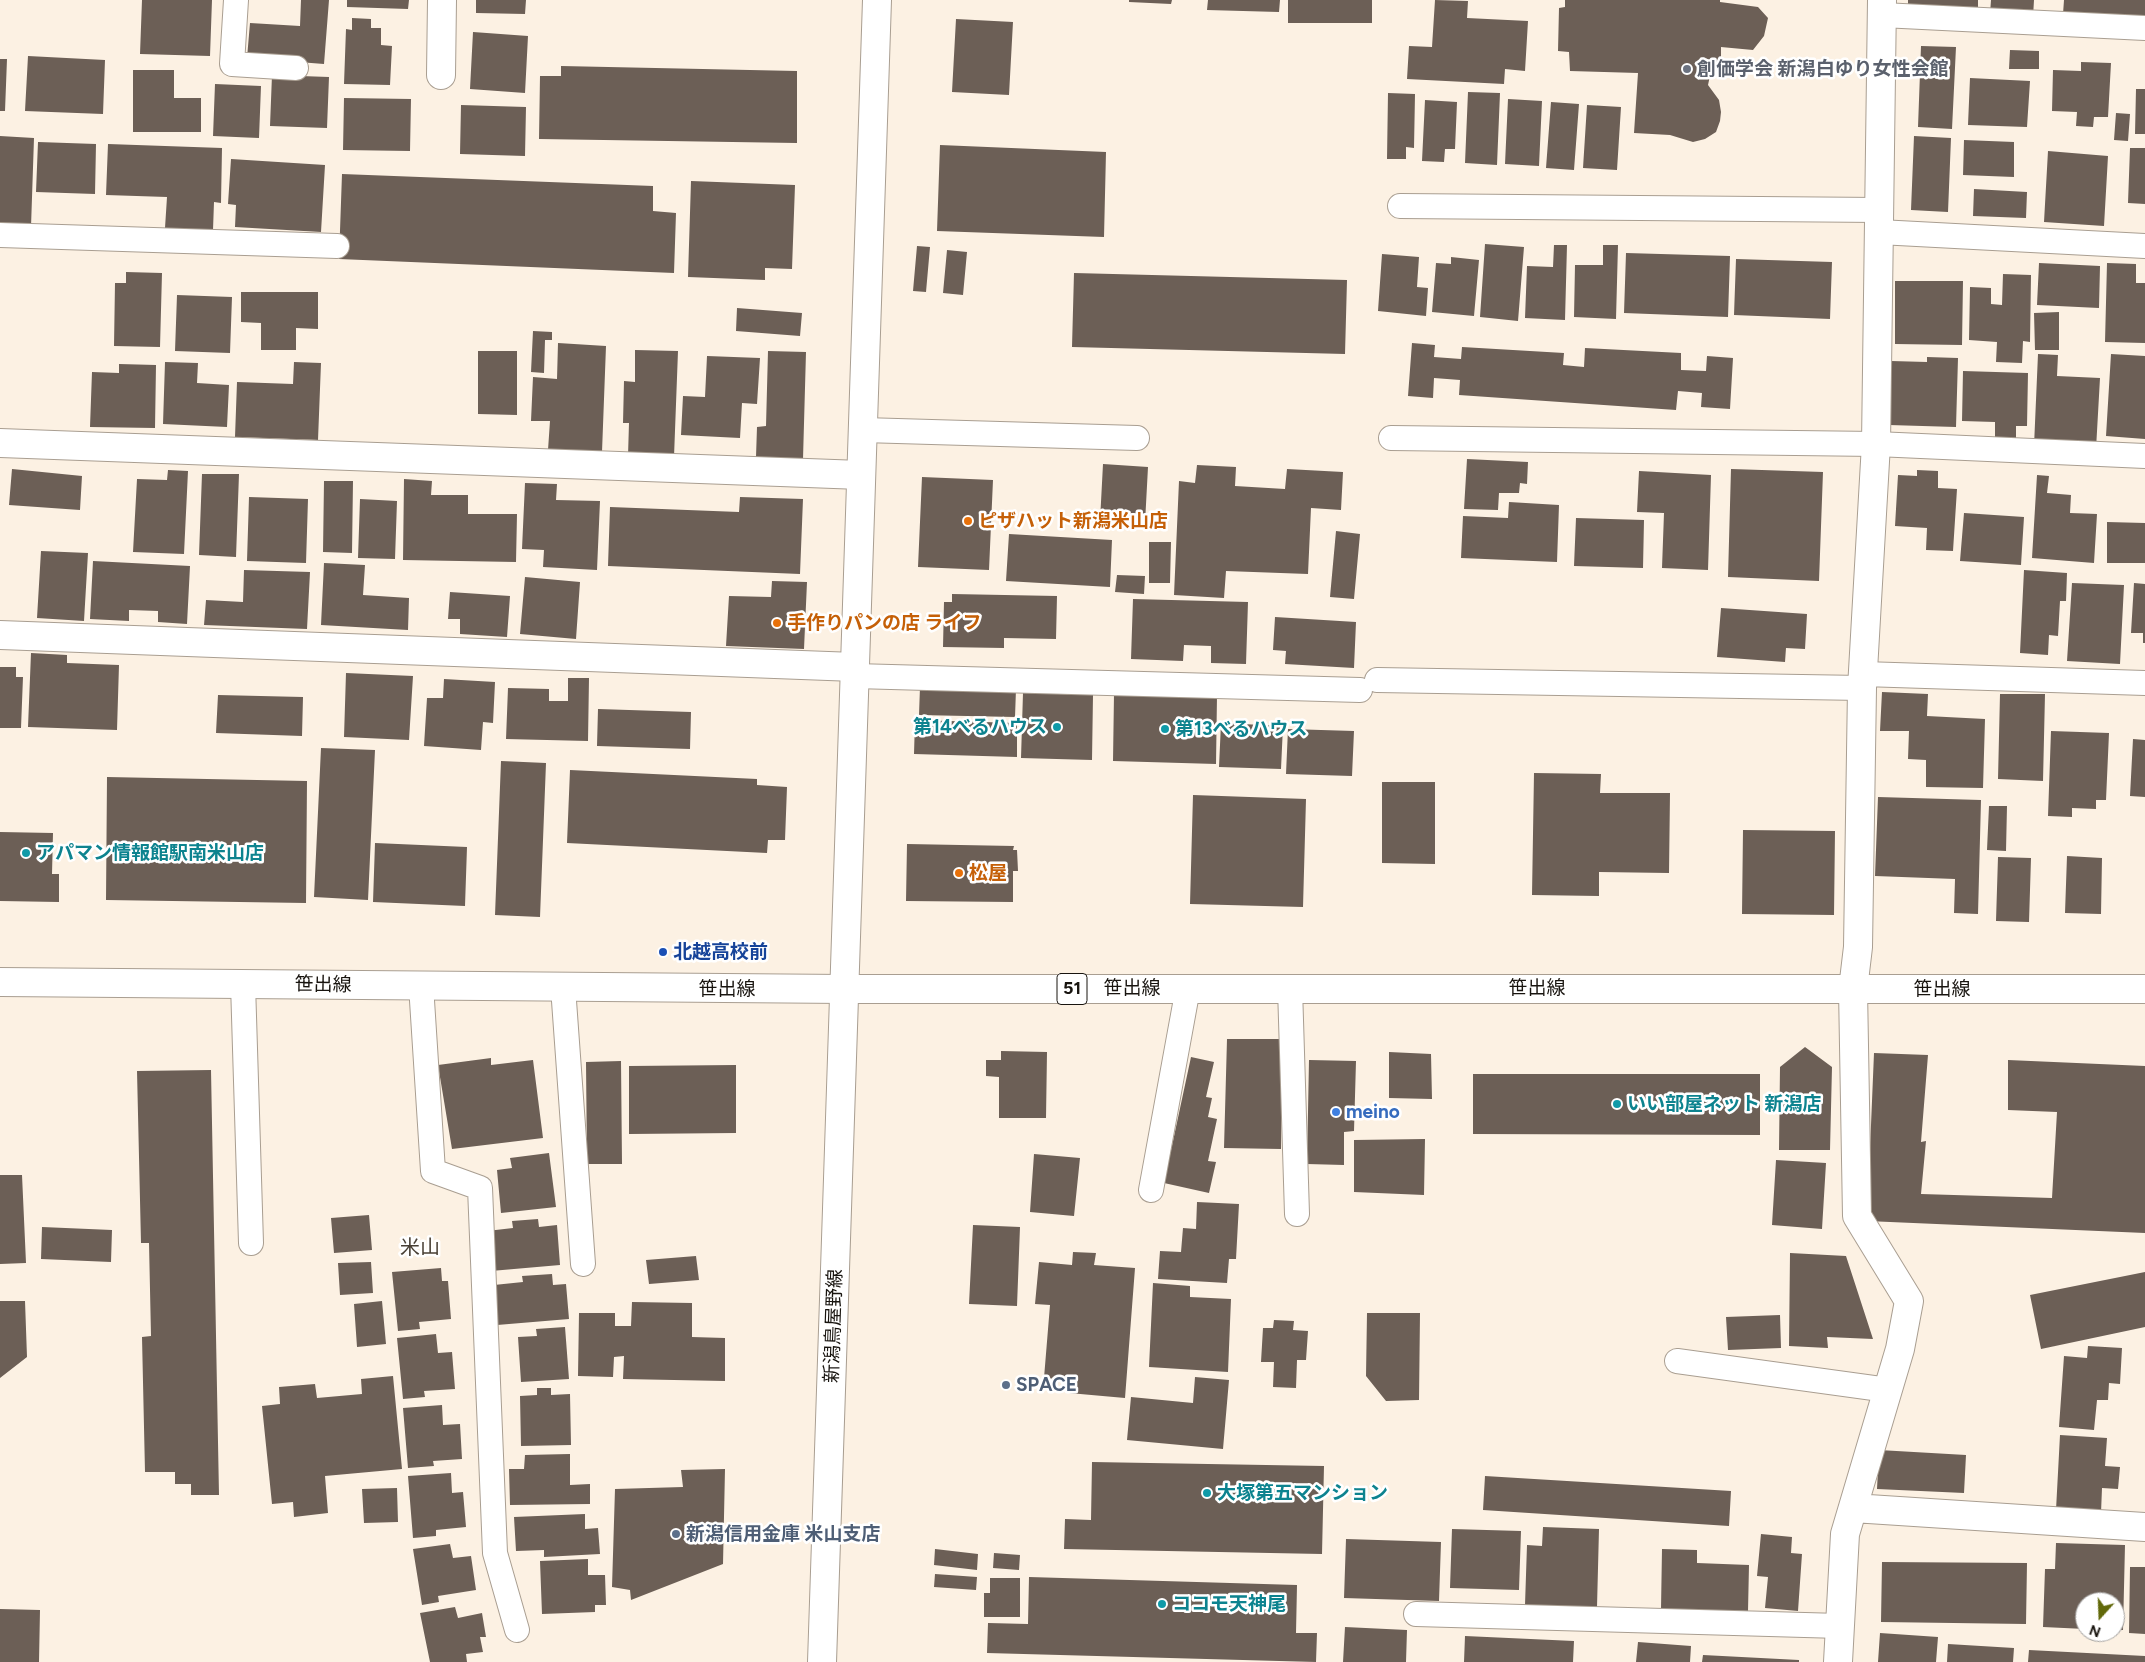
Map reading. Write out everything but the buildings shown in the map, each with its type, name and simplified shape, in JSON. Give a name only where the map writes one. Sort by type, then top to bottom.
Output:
[{"type":"street","points":[[440,75],[442,0]]},
{"type":"street","name":"新潟鳥屋野線","points":[[822,1662],[877,0]]},
{"type":"street","points":[[1838,1662],[1845,1534],[1900,1349],[1909,1301],[1857,1216],[1852,989],[1858,948],[1862,681],[1876,444],[1882,8]]},
{"type":"street","points":[[0,443],[861,475]]},
{"type":"street","points":[[0,635],[855,671]]},
{"type":"street","name":"笹出線","points":[[0,982],[845,989],[2145,989]]},
{"type":"street","points":[[1853,1508],[2145,1527]]},
{"type":"lane","points":[[236,0],[232,64],[296,68]]},
{"type":"lane","points":[[1882,8],[2145,28]]},
{"type":"lane","points":[[1400,206],[1879,221],[2145,246]]},
{"type":"lane","points":[[0,235],[337,246]]},
{"type":"lane","points":[[863,430],[1137,438]]},
{"type":"lane","points":[[1391,438],[1876,444],[2145,456]]},
{"type":"lane","points":[[855,671],[1368,685],[1862,681],[2145,683]]},
{"type":"lane","points":[[243,984],[251,1243]]},
{"type":"lane","points":[[421,986],[433,1171],[480,1188],[496,1553],[517,1630]]},
{"type":"lane","points":[[563,987],[583,1264]]},
{"type":"lane","points":[[1151,1190],[1188,988]]},
{"type":"lane","points":[[1290,988],[1297,1214]]},
{"type":"lane","points":[[1677,1361],[1888,1390]]},
{"type":"lane","points":[[1416,1614],[1840,1626]]},
{"type":"place","name":"創価学会 新潟白ゆり女性会館","points":[[1687,69]]},
{"type":"place","name":"ピザハット新潟米山店","points":[[968,521]]},
{"type":"place","name":"手作りパンの店 ライフ","points":[[777,623]]},
{"type":"place","name":"第14べるハウス","points":[[1057,727]]},
{"type":"place","name":"第13べるハウス","points":[[1165,729]]},
{"type":"place","name":"アパマン情報館駅南米山店","points":[[26,853]]},
{"type":"place","name":"松屋","points":[[959,873]]},
{"type":"place","name":"北越高校前","points":[[663,952]]},
{"type":"place","name":"いい部屋ネット 新潟店","points":[[1617,1104]]},
{"type":"place","name":"meino","points":[[1336,1112]]},
{"type":"place","name":"SPACE","points":[[1006,1385]]},
{"type":"place","name":"大塚第五マンション","points":[[1207,1493]]},
{"type":"place","name":"新潟信用金庫 米山支店","points":[[676,1534]]},
{"type":"place","name":"ココモ天神尾","points":[[1162,1604]]},
{"type":"district","name":"米山","points":[[420,1248]]}]
